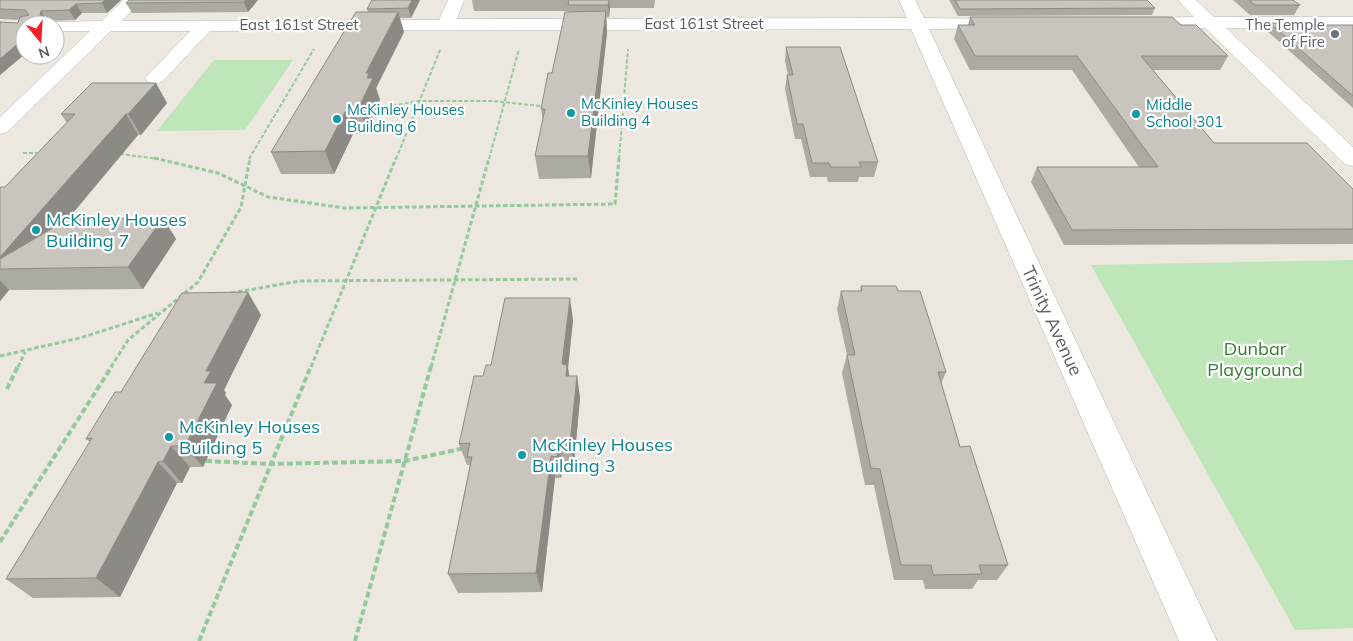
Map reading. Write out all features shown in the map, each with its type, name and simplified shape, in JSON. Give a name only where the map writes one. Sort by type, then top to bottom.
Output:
[{"type":"street","points":[[0,128],[133,0]]},
{"type":"street","points":[[446,24],[456,0]]},
{"type":"street","points":[[1186,0],[1353,159]]},
{"type":"street","name":"East 161st Street","points":[[65,26],[630,24],[678,16],[911,12],[1021,23]]},
{"type":"street","name":"Trinity Avenue","points":[[911,12],[1198,641]]},
{"type":"street","points":[[1120,23],[1353,22]]},
{"type":"street","points":[[155,78],[206,25]]},
{"type":"path","points":[[199,641],[441,48],[446,24]]},
{"type":"path","points":[[355,641],[526,24]]},
{"type":"path","points":[[112,154],[152,157],[218,173],[268,197],[344,208],[615,204],[630,24]]},
{"type":"path","points":[[0,542],[128,340],[198,282],[241,208],[250,156],[329,25]]},
{"type":"path","points":[[375,109],[408,102],[504,102],[541,106]]},
{"type":"path","points":[[23,153],[43,153]]},
{"type":"path","points":[[224,294],[300,281],[577,280]]},
{"type":"path","points":[[0,356],[25,352],[106,332],[179,305]]},
{"type":"path","points":[[7,389],[25,352]]},
{"type":"path","points":[[206,461],[272,464],[405,461],[471,447]]},
{"type":"green space","points":[[214,60],[293,60],[245,130],[157,131]]},
{"type":"green space","name":"Dunbar Playground","points":[[1353,260],[1353,628],[1295,630],[1091,265]]},
{"type":"building","points":[[0,0],[105,0],[102,3],[76,4],[69,10],[41,11],[40,15],[29,15],[25,10],[0,9]]},
{"type":"building","points":[[129,0],[246,0],[244,2],[126,3]]},
{"type":"building","points":[[372,0],[412,0],[408,8],[367,9]]},
{"type":"building","points":[[569,0],[609,0],[608,5],[568,5]]},
{"type":"building","points":[[955,0],[1147,0],[1155,8],[960,9]]},
{"type":"building","points":[[1249,0],[1293,0],[1300,5],[1255,5]]},
{"type":"building","name":"McKinley Houses Building 4","points":[[606,11],[588,156],[535,156],[545,109],[541,109],[548,73],[552,73],[565,12]]},
{"type":"building","points":[[356,12],[398,12],[366,73],[369,73],[367,78],[373,78],[359,107],[352,107],[349,112],[345,112],[325,151],[271,152]]},
{"type":"building","name":"Middle School 301","points":[[970,17],[1172,17],[1181,25],[1196,25],[1228,56],[1141,56],[1214,143],[1307,143],[1353,189],[1353,229],[1072,230],[1037,167],[1158,167],[1077,56],[975,56],[958,25],[975,25]]},
{"type":"building","points":[[0,22],[15,23],[15,46],[0,59]]},
{"type":"building","points":[[1270,23],[1353,25],[1353,96]]},
{"type":"building","points":[[786,47],[840,47],[878,162],[859,162],[861,167],[831,167],[829,163],[812,163],[803,124],[797,124],[787,75],[793,75]]},
{"type":"building","points":[[92,83],[156,83],[126,114],[0,257],[0,188],[5,187],[75,114],[61,114]]},
{"type":"building","points":[[163,218],[128,267],[0,269],[0,259],[68,219]]},
{"type":"building","points":[[861,286],[896,286],[898,291],[920,291],[946,372],[938,372],[960,447],[970,446],[1008,565],[979,565],[982,574],[933,575],[931,565],[901,565],[880,469],[871,468],[847,355],[855,355],[841,291],[862,291]]},
{"type":"building","points":[[248,292],[206,371],[211,371],[204,383],[217,383],[185,446],[171,446],[163,461],[158,462],[96,578],[6,579],[92,438],[86,439],[115,392],[121,392],[182,293]]},
{"type":"building","name":"McKinley Houses Building 3","points":[[505,298],[570,298],[562,364],[567,365],[566,376],[577,376],[570,443],[558,443],[557,457],[551,456],[536,573],[448,574],[472,457],[467,457],[470,443],[459,444],[474,376],[483,376],[486,365],[491,365]]},
{"type":"place","name":"The Temple of Fire","points":[[1335,34]]},
{"type":"place","name":"McKinley Houses Building 4","points":[[571,113]]},
{"type":"place","name":"Middle School 301","points":[[1136,114]]},
{"type":"place","name":"McKinley Houses Building 6","points":[[337,119]]},
{"type":"place","name":"McKinley Houses Building 7","points":[[36,230]]},
{"type":"place","name":"McKinley Houses Building 5","points":[[169,437]]},
{"type":"place","name":"McKinley Houses Building 3","points":[[522,455]]}]
